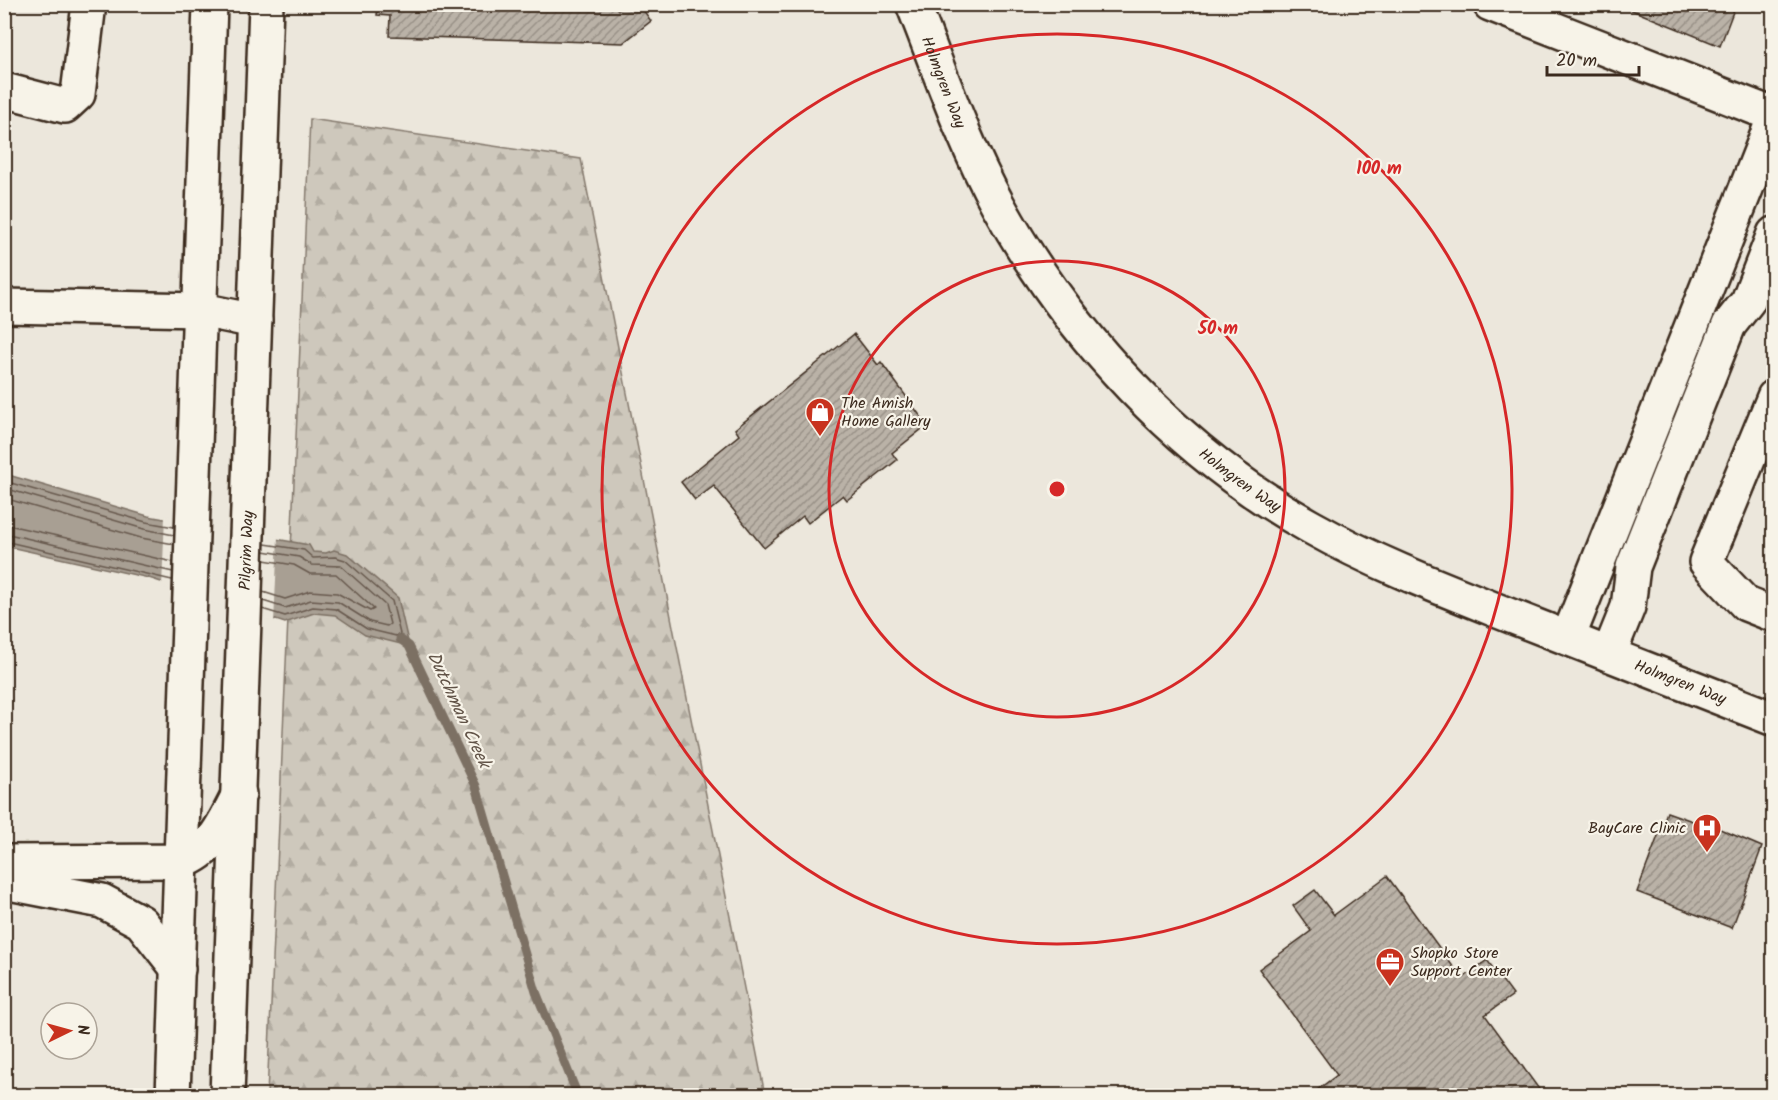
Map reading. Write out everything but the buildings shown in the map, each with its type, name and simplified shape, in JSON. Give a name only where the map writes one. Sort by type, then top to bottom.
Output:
[{"type":"main road","points":[[4,90],[65,106],[78,94],[89,4]]},
{"type":"main road","points":[[173,1095],[183,861],[189,610],[210,4]]},
{"type":"main road","name":"Pilgrim Way","points":[[227,1095],[250,502],[266,4]]},
{"type":"main road","name":"Holmgren Way","points":[[913,4],[962,128],[999,207],[1040,273],[1089,339],[1147,402],[1191,442],[1248,487],[1309,526],[1387,566],[1773,720]]},
{"type":"main road","points":[[1490,4],[1773,117],[1568,638]]},
{"type":"main road","points":[[1609,654],[1628,607],[1633,567],[1729,325],[1760,307],[1773,234]]},
{"type":"main road","points":[[1707,286],[1760,307]]},
{"type":"main road","points":[[4,306],[201,310],[255,321]]},
{"type":"main road","points":[[1773,397],[1706,562],[1746,604],[1773,615]]},
{"type":"main road","points":[[4,862],[183,861],[195,857],[218,834],[239,794]]},
{"type":"main road","points":[[4,882],[102,901],[141,922],[178,969]]},
{"type":"green space","points":[[310,119],[581,159],[765,1095],[267,1096]]},
{"type":"water","points":[[5,474],[148,516],[309,545],[313,552],[326,553],[334,550],[347,554],[398,598],[409,646],[365,635],[335,615],[314,613],[285,623],[149,578],[5,546]]},
{"type":"pier","points":[[165,516],[278,537],[274,622],[162,586]]},
{"type":"waterway","name":"Dutchman Creek","points":[[400,639],[409,646],[476,786],[536,992],[578,1096]]},
{"type":"place","name":"The Amish Home Gallery","points":[[820,438]]},
{"type":"place","name":"BayCare Clinic","points":[[1707,854]]},
{"type":"place","name":"Shopko Store Support Center","points":[[1390,988]]}]
